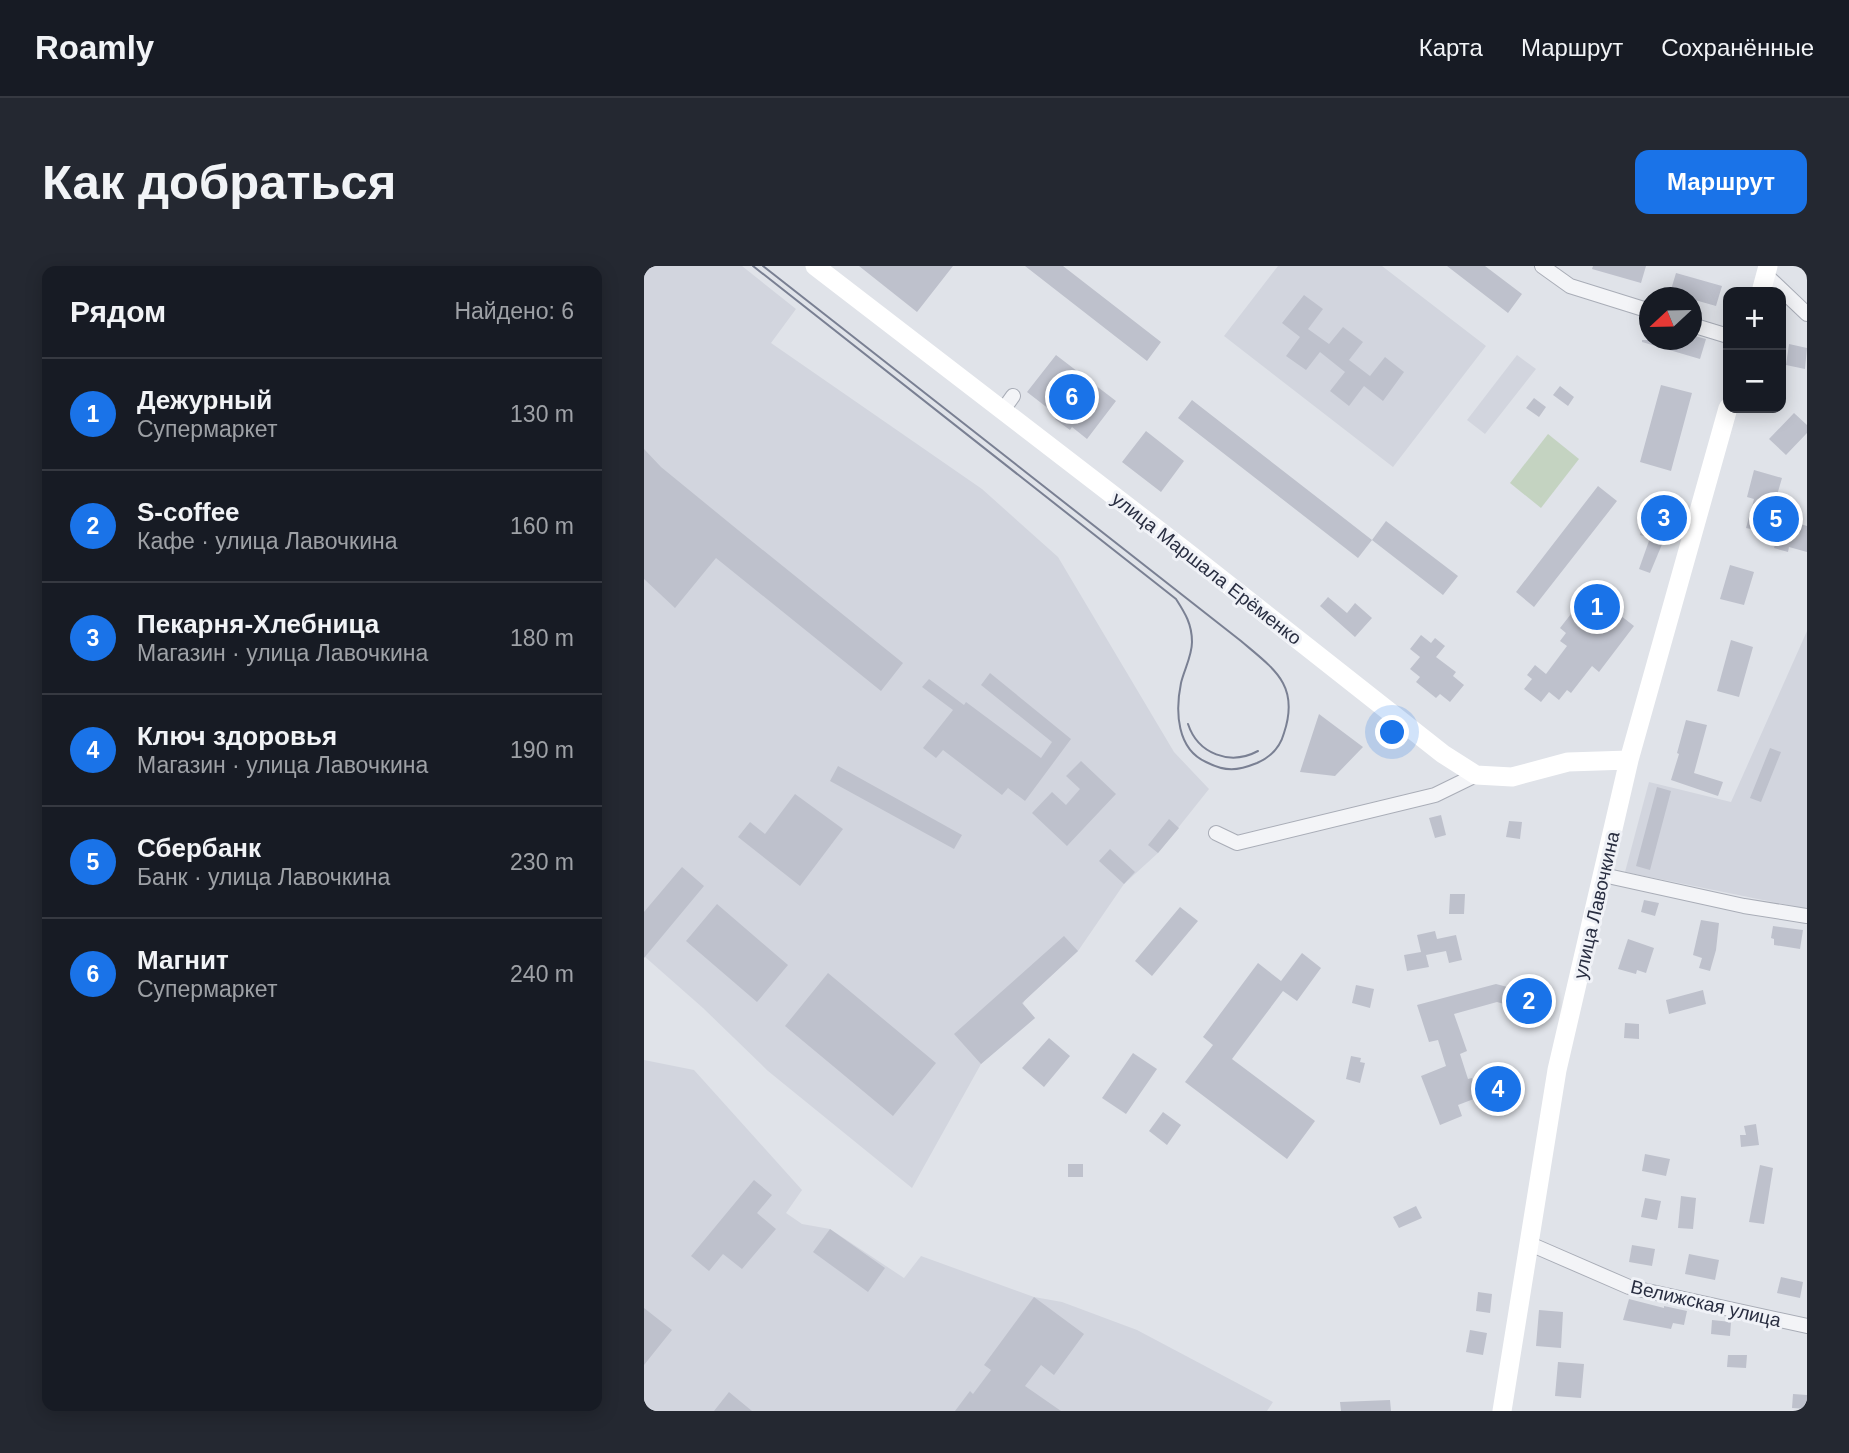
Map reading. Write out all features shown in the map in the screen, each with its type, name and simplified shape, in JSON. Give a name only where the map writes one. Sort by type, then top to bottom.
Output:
[{"type":"main road","name":"улица Маршала Ерёменко","points":[[815,266],[1008,403],[1443,754],[1476,775],[1512,777],[1568,762],[1629,760]]},
{"type":"main road","name":"улица Лавочкина","points":[[1502,1411],[1558,1070],[1629,760],[1727,413]]},
{"type":"street","points":[[1542,266],[1570,286],[1639,308]]},
{"type":"street","points":[[1765,278],[1807,314]]},
{"type":"street","points":[[1702,328],[1723,334]]},
{"type":"street","points":[[1216,833],[1237,843],[1435,796],[1476,775]]},
{"type":"street","points":[[1603,875],[1744,906],[1807,916]]},
{"type":"street","name":"Велижская улица","points":[[1530,1244],[1629,1287],[1807,1326]]},
{"type":"shaded area","points":[[644,266],[742,266],[796,309],[771,343],[982,489],[1058,557],[1174,752],[1209,789],[1158,853],[1124,884],[1078,951],[1025,1000],[1023,1004],[1035,1018],[981,1064],[912,1188],[768,1071],[644,956]]},
{"type":"shaded area","points":[[1278,266],[1382,266],[1486,346],[1393,467],[1224,336]]},
{"type":"shaded area","points":[[1517,355],[1536,369],[1485,434],[1467,420]]},
{"type":"shaded area","points":[[1807,631],[1807,909],[1625,872],[1649,782],[1731,802]]},
{"type":"shaded area","points":[[644,1060],[694,1070],[802,1190],[786,1213],[802,1224],[830,1229],[904,1278],[921,1256],[1034,1297],[1062,1302],[1137,1330],[1273,1402],[1267,1411],[644,1411]]},
{"type":"green space","points":[[1548,434],[1579,459],[1541,508],[1510,483]]},
{"type":"building","points":[[859,266],[953,266],[917,312]]},
{"type":"building","points":[[1025,266],[1063,266],[1161,342],[1147,361]]},
{"type":"building","points":[[1447,266],[1485,266],[1522,294],[1508,313]]},
{"type":"building","points":[[1593,266],[1646,266],[1641,283],[1592,269]]},
{"type":"building","points":[[1676,273],[1722,286],[1716,306],[1702,302],[1702,287],[1672,287]]},
{"type":"building","points":[[1304,295],[1323,309],[1308,329],[1329,344],[1343,327],[1363,342],[1349,360],[1370,376],[1385,357],[1404,372],[1383,401],[1364,386],[1349,406],[1330,391],[1345,372],[1320,352],[1306,370],[1286,356],[1300,337],[1282,323]]},
{"type":"building","points":[[1702,338],[1706,339],[1700,359],[1669,350],[1702,350]]},
{"type":"building","points":[[1789,344],[1807,348],[1805,369],[1786,365]]},
{"type":"building","points":[[1056,355],[1116,401],[1087,439],[1072,427],[1070,430],[1055,419],[1058,416],[1027,392]]},
{"type":"building","points":[[1661,385],[1692,393],[1671,471],[1640,462]]},
{"type":"building","points":[[1560,386],[1574,397],[1568,406],[1553,395]]},
{"type":"building","points":[[1534,398],[1546,407],[1539,417],[1526,408]]},
{"type":"building","points":[[1192,400],[1372,540],[1358,558],[1178,418]]},
{"type":"building","points":[[1794,413],[1807,425],[1807,433],[1786,455],[1769,439]]},
{"type":"building","points":[[1146,431],[1184,461],[1161,492],[1122,462]]},
{"type":"building","points":[[644,449],[661,467],[903,663],[881,691],[716,558],[675,608],[644,579]]},
{"type":"building","points":[[1754,470],[1782,478],[1775,502],[1788,506],[1784,519],[1807,526],[1807,552],[1789,547],[1788,552],[1774,548],[1778,535],[1746,528],[1754,499],[1747,497]]},
{"type":"building","points":[[1598,486],[1617,501],[1534,607],[1516,592]]},
{"type":"building","points":[[1649,502],[1673,509],[1650,573],[1639,569],[1650,538],[1640,535]]},
{"type":"building","points":[[1386,521],[1458,576],[1443,595],[1372,540]]},
{"type":"building","points":[[1730,565],[1754,572],[1744,605],[1720,599]]},
{"type":"building","points":[[1589,591],[1634,626],[1599,672],[1592,666],[1571,693],[1567,690],[1559,700],[1549,692],[1541,702],[1524,689],[1532,679],[1527,675],[1535,665],[1546,674],[1567,646],[1560,641],[1566,633],[1560,628]]},
{"type":"building","points":[[1328,597],[1347,613],[1355,603],[1372,618],[1355,637],[1320,606]]},
{"type":"building","points":[[1421,635],[1431,643],[1435,638],[1445,646],[1436,657],[1456,672],[1453,676],[1464,685],[1450,702],[1440,694],[1436,698],[1416,682],[1420,677],[1410,669],[1420,657],[1410,649]]},
{"type":"building","points":[[1731,640],[1753,647],[1739,697],[1717,691]]},
{"type":"building","points":[[990,673],[1071,739],[1025,801],[1008,788],[1002,795],[943,750],[936,758],[923,748],[953,710],[922,687],[929,679],[964,705],[966,702],[1041,758],[1052,742],[981,685]]},
{"type":"building","points":[[1319,714],[1363,747],[1335,776],[1300,772]]},
{"type":"building","points":[[1686,720],[1707,725],[1694,773],[1723,782],[1718,796],[1671,780]]},
{"type":"building","points":[[1770,748],[1781,752],[1761,802],[1750,798]]},
{"type":"building","points":[[1081,761],[1116,794],[1067,846],[1032,813],[1052,792],[1066,805],[1080,789],[1066,776]]},
{"type":"building","points":[[838,766],[962,835],[954,849],[830,781]]},
{"type":"building","points":[[1657,787],[1671,791],[1650,870],[1636,866]]},
{"type":"building","points":[[795,794],[843,829],[800,886],[738,837],[750,822],[765,834]]},
{"type":"building","points":[[1441,815],[1446,835],[1435,838],[1429,818]]},
{"type":"building","points":[[1169,819],[1179,828],[1158,853],[1148,845]]},
{"type":"building","points":[[1509,821],[1522,822],[1520,839],[1506,837]]},
{"type":"building","points":[[1110,849],[1135,872],[1124,884],[1099,861]]},
{"type":"building","points":[[682,867],[704,886],[644,958],[644,912]]},
{"type":"building","points":[[1450,894],[1465,894],[1464,914],[1449,914]]},
{"type":"building","points":[[1644,900],[1659,903],[1655,916],[1641,912]]},
{"type":"building","points":[[717,904],[788,965],[757,1002],[686,941]]},
{"type":"building","points":[[1180,907],[1198,921],[1152,976],[1135,961]]},
{"type":"building","points":[[1701,920],[1719,923],[1710,971],[1699,968],[1702,958],[1693,955]]},
{"type":"building","points":[[1773,926],[1803,930],[1800,949],[1774,945],[1774,939],[1771,938]]},
{"type":"building","points":[[1435,931],[1437,939],[1456,935],[1462,960],[1449,963],[1446,951],[1426,955],[1429,967],[1407,971],[1404,955],[1421,952],[1417,935]]},
{"type":"building","points":[[1064,936],[1078,951],[1022,1003],[1035,1018],[981,1064],[954,1034]]},
{"type":"building","points":[[1628,939],[1654,948],[1646,973],[1637,970],[1636,974],[1618,969]]},
{"type":"building","points":[[1302,953],[1321,968],[1297,1001],[1283,991],[1232,1059],[1315,1121],[1287,1159],[1185,1082],[1213,1045],[1203,1037],[1258,963],[1281,981]]},
{"type":"building","points":[[828,973],[936,1063],[893,1116],[785,1026]]},
{"type":"building","points":[[1496,984],[1538,995],[1533,1012],[1497,1002],[1454,1014],[1467,1051],[1460,1054],[1468,1079],[1472,1078],[1479,1097],[1458,1105],[1462,1116],[1440,1125],[1421,1076],[1446,1066],[1438,1040],[1429,1042],[1417,1005]]},
{"type":"building","points":[[1356,985],[1374,989],[1370,1008],[1352,1003]]},
{"type":"building","points":[[1703,990],[1706,1004],[1669,1014],[1666,1000]]},
{"type":"building","points":[[1625,1023],[1639,1024],[1639,1039],[1624,1038]]},
{"type":"building","points":[[1049,1038],[1070,1056],[1044,1087],[1022,1068]]},
{"type":"building","points":[[1133,1053],[1157,1069],[1126,1114],[1102,1098]]},
{"type":"building","points":[[1351,1056],[1361,1058],[1360,1062],[1365,1063],[1360,1083],[1346,1079]]},
{"type":"building","points":[[1163,1112],[1181,1125],[1167,1145],[1149,1131]]},
{"type":"building","points":[[1756,1124],[1759,1145],[1741,1147],[1740,1135],[1746,1135],[1744,1126]]},
{"type":"building","points":[[1645,1154],[1670,1159],[1666,1176],[1642,1171]]},
{"type":"building","points":[[1068,1164],[1083,1164],[1083,1177],[1068,1177]]},
{"type":"building","points":[[1760,1165],[1773,1168],[1764,1224],[1749,1222]]},
{"type":"building","points":[[754,1180],[772,1195],[757,1213],[776,1229],[742,1269],[723,1254],[709,1271],[691,1256]]},
{"type":"building","points":[[1681,1196],[1696,1198],[1693,1229],[1678,1228]]},
{"type":"building","points":[[1645,1198],[1661,1201],[1657,1220],[1641,1217]]},
{"type":"building","points":[[1416,1206],[1422,1218],[1399,1228],[1393,1217]]},
{"type":"building","points":[[830,1229],[885,1268],[868,1292],[813,1252]]},
{"type":"building","points":[[1632,1245],[1655,1249],[1652,1266],[1629,1262]]},
{"type":"building","points":[[1689,1254],[1719,1260],[1715,1280],[1685,1274]]},
{"type":"building","points":[[1781,1277],[1803,1282],[1800,1298],[1777,1293]]},
{"type":"building","points":[[1478,1292],[1492,1294],[1490,1313],[1476,1311]]},
{"type":"building","points":[[1034,1297],[1084,1334],[1054,1375],[1041,1365],[1025,1386],[1061,1411],[955,1411],[970,1391],[973,1394],[991,1370],[984,1365]]},
{"type":"building","points":[[1629,1299],[1687,1311],[1684,1325],[1673,1323],[1671,1329],[1623,1320]]},
{"type":"building","points":[[644,1308],[672,1330],[644,1365]]},
{"type":"building","points":[[1539,1310],[1563,1312],[1561,1348],[1536,1346]]},
{"type":"building","points":[[1712,1320],[1731,1322],[1730,1336],[1711,1334]]},
{"type":"building","points":[[1470,1330],[1487,1333],[1483,1355],[1466,1352]]},
{"type":"building","points":[[1728,1355],[1747,1355],[1746,1368],[1727,1367]]},
{"type":"building","points":[[1558,1362],[1584,1364],[1581,1398],[1555,1396]]},
{"type":"building","points":[[729,1392],[752,1411],[714,1411]]},
{"type":"building","points":[[1793,1394],[1807,1395],[1807,1409],[1792,1408]]},
{"type":"building","points":[[1390,1400],[1391,1411],[1341,1411],[1340,1402]]},
{"type":"tram line","points":[[753,266],[1176,599],[1185,614],[1192,636],[1192,647],[1181,683],[1178,706],[1180,728],[1189,748],[1196,756],[1220,768],[1232,769],[1257,763],[1274,751],[1284,733],[1289,702],[1281,680],[1264,660],[763,266]]},
{"type":"tram line","points":[[1188,724],[1199,743],[1216,754],[1237,757],[1258,751]]},
{"type":"place","name":"Магнит","points":[[1072,397]]},
{"type":"place","name":"Пекарня-Хлебница","points":[[1664,518]]},
{"type":"place","name":"Сбербанк","points":[[1776,519]]},
{"type":"place","name":"Дежурный","points":[[1597,607]]},
{"type":"place","name":"S-coffee","points":[[1529,1001]]},
{"type":"place","name":"Ключ здоровья","points":[[1498,1089]]}]
